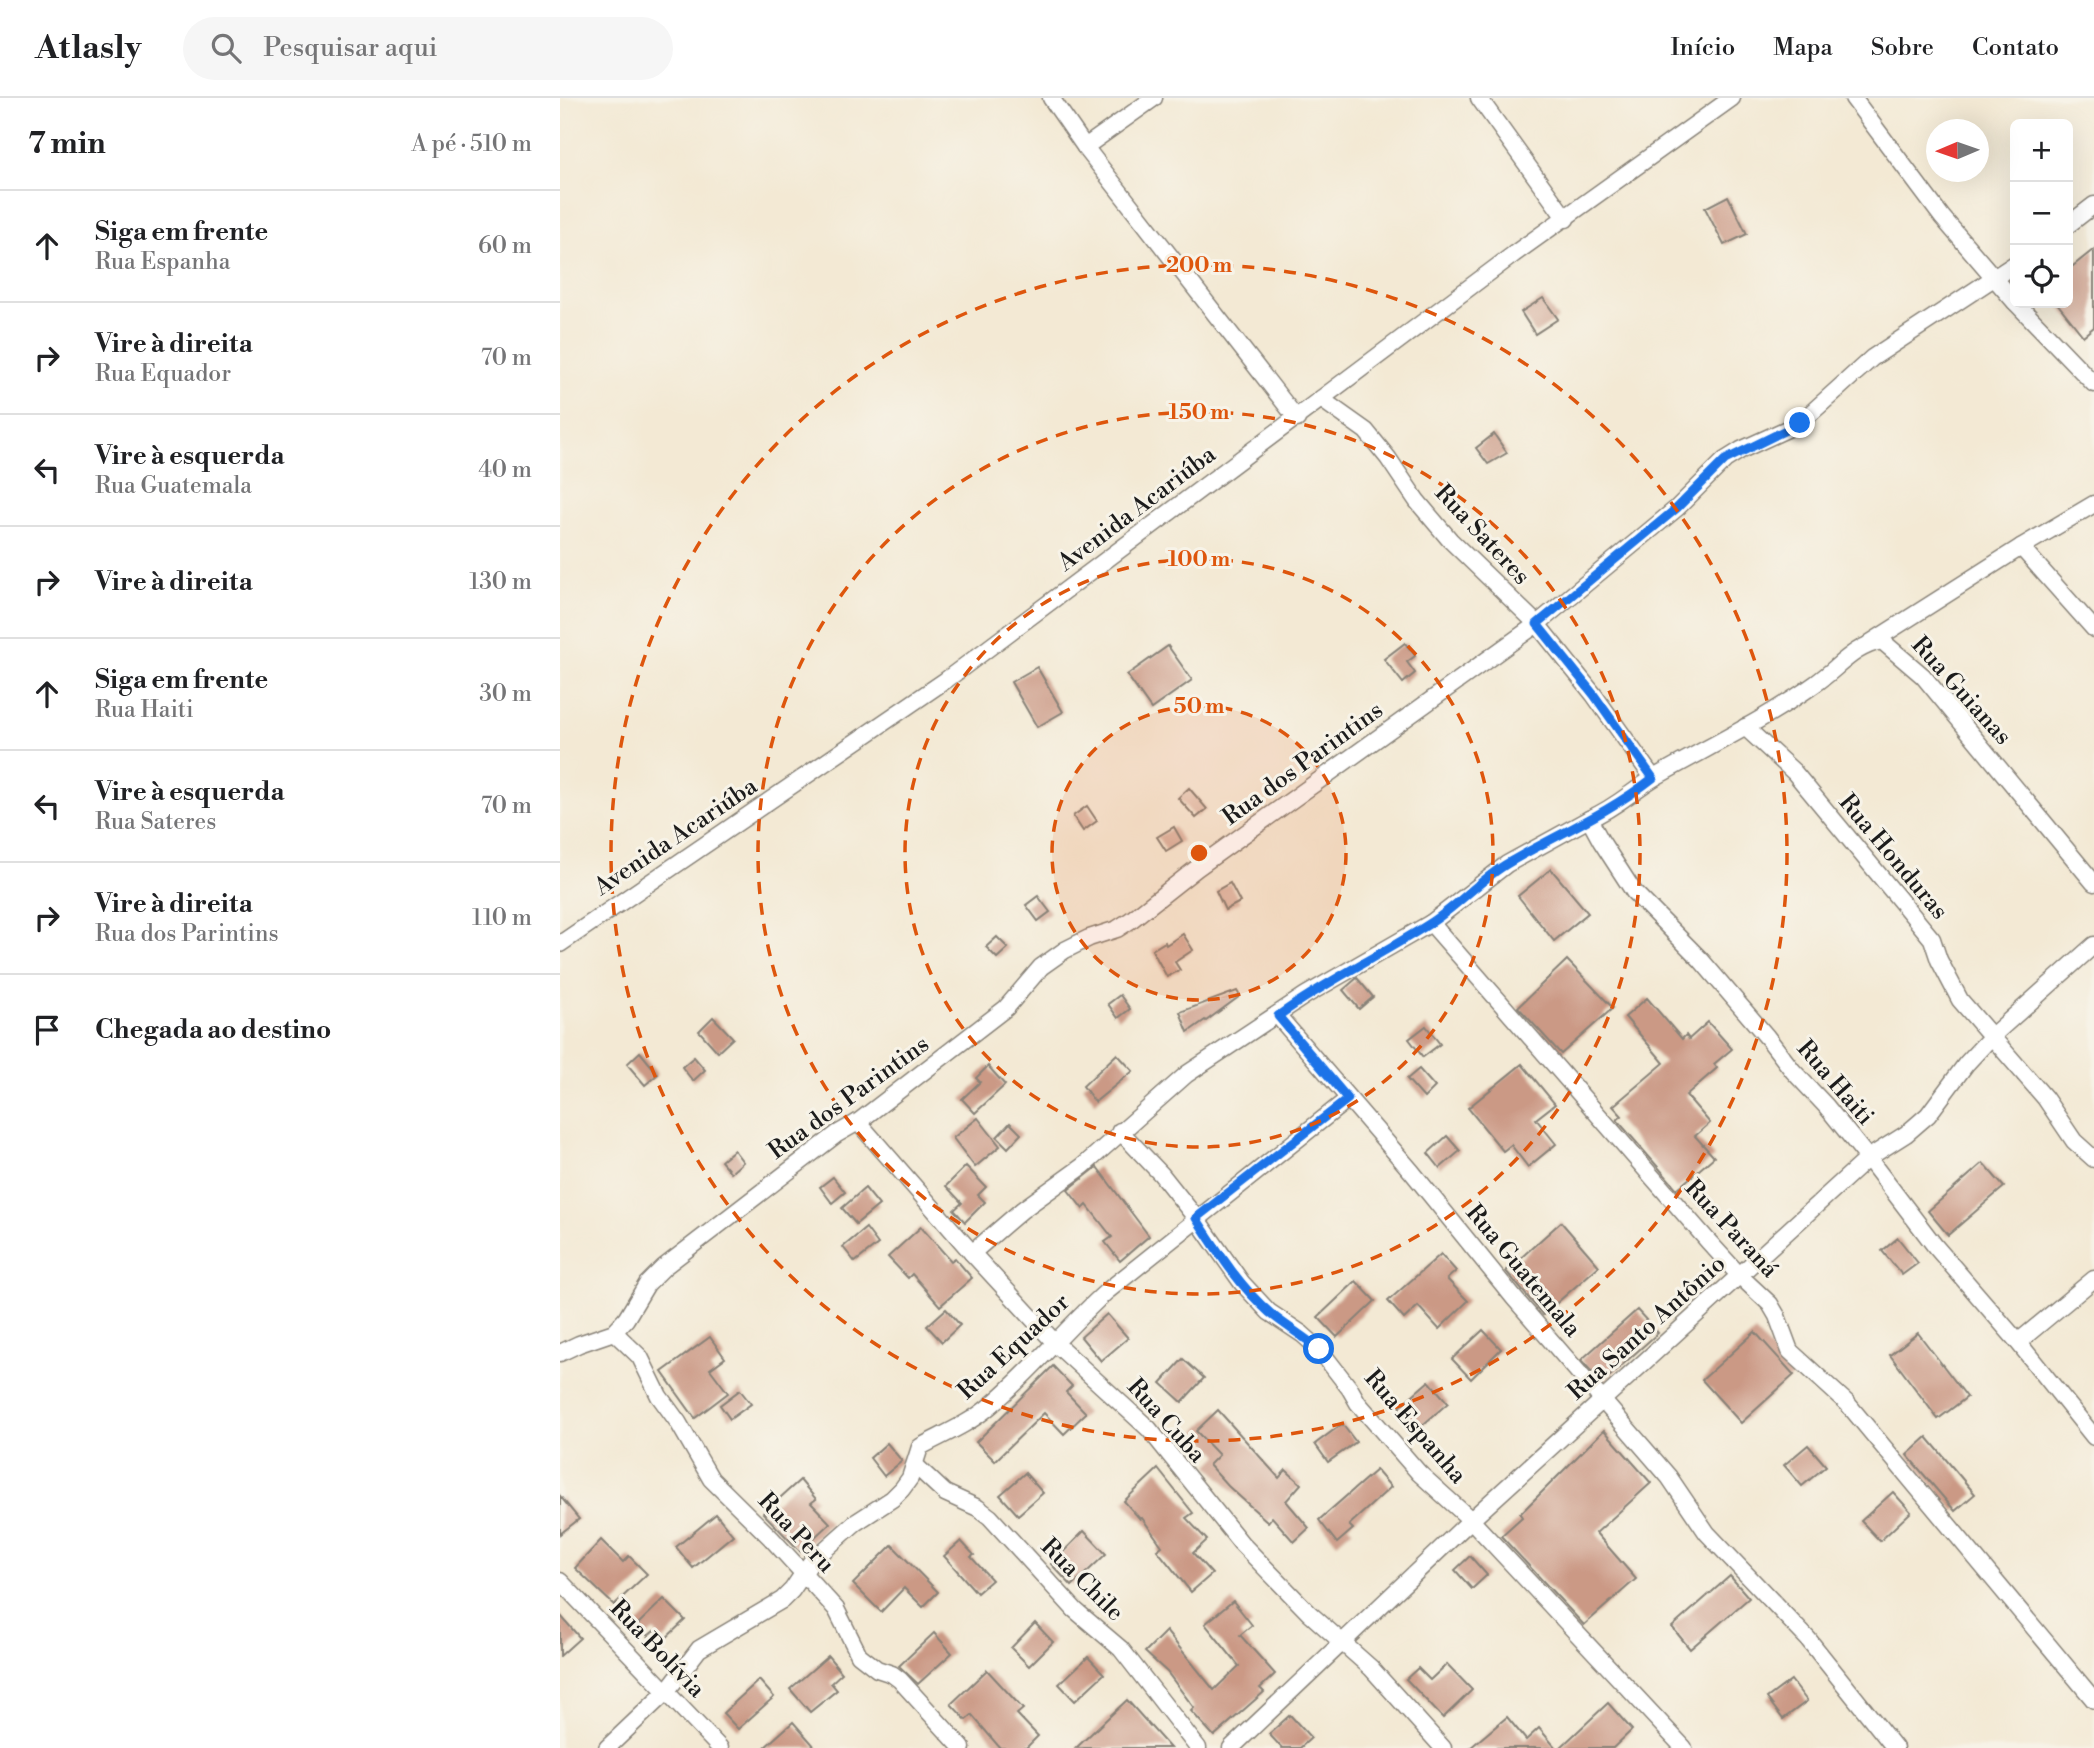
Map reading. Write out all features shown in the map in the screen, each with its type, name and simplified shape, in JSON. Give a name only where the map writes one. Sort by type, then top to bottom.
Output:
[{"type":"street","points":[[1051,98],[1085,147],[1297,419]]},
{"type":"street","points":[[1085,147],[1154,98]]},
{"type":"street","points":[[1479,98],[1566,219]]},
{"type":"street","name":"Avenida Acariúba","points":[[560,943],[946,680],[1514,254],[1732,98]]},
{"type":"street","points":[[1853,98],[1942,217],[2010,296]]},
{"type":"street","points":[[2073,221],[2094,205]]},
{"type":"street","name":"Rua dos Parintins","points":[[614,1332],[626,1319],[647,1284],[664,1267],[1006,1009],[1041,967],[1089,937],[1116,929],[1131,920],[1208,860],[1537,624],[1677,508],[1725,460],[1800,423],[1872,358],[2010,268]]},
{"type":"street","points":[[2022,308],[2092,379]]},
{"type":"street","name":"Rua Sateres","points":[[1321,400],[1366,431],[1417,501],[1450,540],[1537,624],[1594,695],[1653,778]]},
{"type":"street","points":[[1870,643],[2094,504]]},
{"type":"street","points":[[2021,547],[2094,629]]},
{"type":"street","name":"Rua Guianas","points":[[1653,778],[1815,684],[1870,643],[1882,641],[1923,676],[2094,883]]},
{"type":"street","name":"Rua Honduras","points":[[1745,726],[1794,772],[1932,939],[1939,960],[1960,1000],[2045,1098],[2074,1141],[2094,1159]]},
{"type":"street","points":[[972,1253],[1022,1210],[1083,1166],[1187,1074],[1349,970],[1431,923],[1507,864],[1628,798],[1653,778]]},
{"type":"street","name":"Rua Haiti","points":[[1589,819],[1634,892],[1701,960],[1767,1037],[1868,1158],[1935,1246],[2018,1342],[2094,1437]]},
{"type":"street","name":"Rua Paraná","points":[[1431,923],[1740,1276],[1769,1304],[1777,1316],[1790,1351],[1847,1403],[2094,1700]]},
{"type":"street","name":"Rua Santo Antônio","points":[[1231,1748],[1601,1399],[1868,1158],[1906,1134],[1928,1115],[1966,1064],[1992,1036],[2094,946]]},
{"type":"street","name":"Rua Guatemala","points":[[1278,1016],[1669,1477],[1707,1533],[1808,1639],[1895,1748]]},
{"type":"street","name":"Rua Equador","points":[[607,1748],[666,1692],[699,1649],[772,1607],[792,1590],[811,1562],[855,1523],[892,1499],[910,1478],[920,1447],[956,1429],[989,1407],[1106,1292],[1348,1099]]},
{"type":"street","name":"Rua Cuba","points":[[858,1122],[972,1253],[1056,1344],[1149,1429],[1241,1543],[1309,1613],[1371,1668],[1443,1748]]},
{"type":"street","name":"Rua Espanha","points":[[1120,1131],[1161,1174],[1196,1218],[1241,1283],[1269,1312],[1319,1349],[1358,1403],[1413,1466],[1471,1520],[1684,1748]]},
{"type":"street","points":[[2018,1342],[2094,1279]]},
{"type":"street","points":[[560,1353],[614,1332]]},
{"type":"street","name":"Rua Peru","points":[[614,1332],[640,1357],[659,1396],[678,1422],[711,1479],[735,1500],[836,1609],[859,1655],[877,1669],[901,1680],[962,1748]]},
{"type":"street","name":"Rua Chile","points":[[915,1465],[945,1493],[978,1508],[990,1517],[1075,1610],[1121,1649],[1198,1748]]},
{"type":"street","name":"Rua Bolívia","points":[[560,1581],[720,1748]]},
{"type":"building","points":[[1728,196],[1747,234],[1724,245],[1705,208]]},
{"type":"building","points":[[2094,249],[2094,327],[2083,336],[2061,308],[2073,308],[2073,266]]},
{"type":"building","points":[[1543,298],[1558,319],[1535,334],[1521,312]]},
{"type":"building","points":[[1494,434],[1507,453],[1488,464],[1476,448]]},
{"type":"building","points":[[1405,643],[1415,656],[1407,662],[1415,673],[1403,683],[1384,659]]},
{"type":"building","points":[[1168,646],[1192,680],[1151,709],[1127,675]]},
{"type":"building","points":[[1037,667],[1063,712],[1037,727],[1011,682]]},
{"type":"building","points":[[1189,788],[1207,809],[1196,818],[1178,798]]},
{"type":"building","points":[[1087,806],[1097,821],[1083,831],[1073,816]]},
{"type":"building","points":[[1174,827],[1182,841],[1166,851],[1157,837]]},
{"type":"building","points":[[1551,869],[1588,913],[1554,941],[1518,896]]},
{"type":"building","points":[[1230,883],[1240,902],[1225,910],[1216,891]]},
{"type":"building","points":[[1038,896],[1050,912],[1038,921],[1026,905]]},
{"type":"building","points":[[1183,934],[1193,950],[1175,962],[1180,970],[1167,977],[1152,950]]},
{"type":"building","points":[[997,937],[1008,948],[997,958],[986,947]]},
{"type":"building","points":[[1567,960],[1613,1008],[1561,1054],[1518,1007]]},
{"type":"building","points":[[1357,978],[1373,997],[1359,1009],[1343,990]]},
{"type":"building","points":[[1237,991],[1240,996],[1188,1032],[1180,1012]]},
{"type":"building","points":[[1120,995],[1130,1009],[1118,1018],[1108,1004]]},
{"type":"building","points":[[1647,998],[1682,1039],[1686,1035],[1689,1039],[1708,1022],[1732,1049],[1714,1064],[1717,1068],[1686,1095],[1710,1123],[1695,1136],[1714,1157],[1677,1189],[1617,1120],[1622,1116],[1613,1106],[1664,1063],[1625,1017]]},
{"type":"building","points":[[713,1017],[733,1038],[718,1052],[699,1031]]},
{"type":"building","points":[[1426,1026],[1440,1044],[1423,1057],[1409,1039]]},
{"type":"building","points":[[640,1052],[658,1074],[645,1085],[627,1064]]},
{"type":"building","points":[[1117,1054],[1133,1071],[1095,1102],[1083,1086]]},
{"type":"building","points":[[694,1057],[705,1070],[693,1081],[682,1067]]},
{"type":"building","points":[[1522,1064],[1555,1104],[1536,1119],[1556,1144],[1528,1167],[1511,1145],[1503,1151],[1468,1108]]},
{"type":"building","points":[[988,1066],[1005,1085],[975,1113],[962,1099],[980,1082],[976,1078]]},
{"type":"building","points":[[1419,1069],[1435,1087],[1424,1098],[1407,1079]]},
{"type":"building","points":[[978,1118],[1000,1146],[975,1167],[953,1138]]},
{"type":"building","points":[[1010,1123],[1021,1134],[1008,1148],[997,1137]]},
{"type":"building","points":[[1447,1136],[1460,1151],[1440,1168],[1428,1153]]},
{"type":"building","points":[[734,1150],[743,1162],[731,1173],[721,1161]]},
{"type":"building","points":[[1983,1163],[2004,1187],[1948,1235],[1928,1211]]},
{"type":"building","points":[[966,1166],[986,1187],[978,1195],[985,1202],[965,1222],[954,1210],[962,1203],[946,1186]]},
{"type":"building","points":[[1097,1167],[1149,1236],[1120,1261],[1105,1242],[1112,1237],[1087,1205],[1083,1209],[1068,1190]]},
{"type":"building","points":[[833,1177],[845,1192],[832,1203],[820,1187]]},
{"type":"building","points":[[865,1188],[879,1205],[856,1224],[842,1208]]},
{"type":"building","points":[[1561,1222],[1599,1266],[1543,1315],[1506,1271]]},
{"type":"building","points":[[921,1227],[951,1261],[955,1258],[972,1278],[940,1306],[912,1274],[908,1278],[888,1257]]},
{"type":"building","points":[[866,1228],[878,1244],[855,1262],[843,1247]]},
{"type":"building","points":[[1898,1238],[1918,1263],[1902,1275],[1882,1251]]},
{"type":"building","points":[[1441,1254],[1456,1271],[1447,1279],[1468,1301],[1439,1329],[1418,1306],[1404,1319],[1388,1301]]},
{"type":"building","points":[[1356,1281],[1375,1301],[1337,1337],[1318,1317]]},
{"type":"building","points":[[946,1309],[960,1325],[942,1342],[927,1326]]},
{"type":"building","points":[[1637,1310],[1658,1333],[1602,1383],[1581,1360]]},
{"type":"building","points":[[1107,1314],[1128,1338],[1101,1361],[1081,1337]]},
{"type":"building","points":[[1483,1330],[1501,1349],[1471,1379],[1452,1359]]},
{"type":"building","points":[[1755,1332],[1794,1375],[1741,1423],[1702,1380]]},
{"type":"building","points":[[1918,1333],[1967,1397],[1938,1419],[1890,1355]]},
{"type":"building","points":[[710,1337],[725,1358],[710,1369],[728,1393],[695,1418],[662,1372]]},
{"type":"building","points":[[1183,1359],[1204,1378],[1182,1402],[1161,1383]]},
{"type":"building","points":[[1053,1366],[1072,1386],[1066,1392],[1086,1413],[1064,1434],[1044,1413],[995,1461],[976,1442]]},
{"type":"building","points":[[1429,1381],[1448,1403],[1418,1429],[1399,1407]]},
{"type":"building","points":[[740,1390],[751,1404],[730,1419],[720,1405]]},
{"type":"building","points":[[1218,1410],[1279,1478],[1286,1470],[1301,1484],[1286,1501],[1309,1528],[1294,1542],[1272,1517],[1268,1522],[1209,1465],[1219,1455],[1196,1431]]},
{"type":"building","points":[[1342,1424],[1356,1442],[1328,1462],[1315,1444]]},
{"type":"building","points":[[1604,1430],[1651,1483],[1596,1533],[1636,1579],[1584,1625],[1501,1536]]},
{"type":"building","points":[[1927,1437],[1975,1494],[1955,1511],[1907,1455]]},
{"type":"building","points":[[887,1443],[902,1461],[884,1476],[870,1458]]},
{"type":"building","points":[[1808,1445],[1826,1466],[1802,1486],[1784,1465]]},
{"type":"building","points":[[1158,1469],[1193,1513],[1186,1518],[1207,1540],[1193,1553],[1212,1574],[1191,1592],[1157,1550],[1162,1546],[1142,1518],[1140,1519],[1124,1501]]},
{"type":"building","points":[[1376,1470],[1391,1487],[1349,1525],[1353,1529],[1337,1543],[1319,1520]]},
{"type":"building","points":[[1025,1473],[1043,1493],[1018,1515],[1000,1495]]},
{"type":"building","points":[[800,1480],[816,1499],[811,1503],[830,1523],[800,1551],[763,1513]]},
{"type":"building","points":[[1893,1492],[1911,1512],[1880,1541],[1861,1521]]},
{"type":"building","points":[[560,1496],[579,1519],[560,1534]]},
{"type":"building","points":[[716,1514],[733,1535],[693,1568],[676,1547]]},
{"type":"building","points":[[1084,1531],[1106,1554],[1072,1586],[1051,1564]]},
{"type":"building","points":[[601,1540],[623,1562],[629,1556],[647,1574],[614,1605],[575,1568]]},
{"type":"building","points":[[961,1541],[974,1555],[971,1557],[992,1580],[977,1593],[944,1556]]},
{"type":"building","points":[[892,1545],[938,1592],[923,1607],[904,1588],[881,1612],[853,1584]]},
{"type":"building","points":[[1470,1556],[1487,1575],[1472,1589],[1455,1570]]},
{"type":"building","points":[[1730,1576],[1749,1598],[1690,1649],[1672,1627]]},
{"type":"building","points":[[664,1599],[685,1620],[663,1641],[654,1631],[648,1636],[637,1625]]},
{"type":"building","points":[[1233,1601],[1252,1625],[1240,1635],[1275,1674],[1260,1688],[1264,1692],[1214,1736],[1191,1711],[1194,1708],[1167,1672],[1145,1652],[1166,1631],[1214,1690],[1239,1666],[1205,1624]]},
{"type":"building","points":[[560,1615],[580,1638],[560,1656]]},
{"type":"building","points":[[1035,1623],[1053,1642],[1029,1666],[1011,1648]]},
{"type":"building","points":[[934,1633],[952,1653],[918,1684],[899,1666]]},
{"type":"building","points":[[828,1656],[842,1673],[831,1683],[837,1690],[810,1712],[790,1689]]},
{"type":"building","points":[[1088,1657],[1104,1674],[1075,1701],[1059,1684]]},
{"type":"building","points":[[1447,1664],[1472,1690],[1443,1718],[1406,1679],[1418,1668],[1430,1680]]},
{"type":"building","points":[[987,1670],[1023,1709],[1017,1714],[1038,1736],[1026,1748],[1000,1748],[972,1715],[966,1720],[951,1704]]},
{"type":"building","points":[[759,1680],[774,1697],[738,1729],[723,1713]]},
{"type":"building","points":[[1791,1680],[1807,1701],[1783,1719],[1767,1698]]},
{"type":"building","points":[[1127,1700],[1170,1748],[1076,1748]]},
{"type":"building","points":[[1608,1703],[1632,1730],[1613,1748],[1560,1748]]},
{"type":"building","points":[[1290,1715],[1311,1738],[1300,1748],[1282,1748],[1269,1734]]},
{"type":"building","points":[[1507,1717],[1526,1740],[1539,1728],[1556,1748],[1470,1748]]},
{"type":"building","points":[[793,1722],[816,1748],[764,1748]]},
{"type":"route","points":[[1319,1349],[1269,1312],[1241,1283],[1196,1218],[1348,1099],[1278,1016],[1306,995],[1431,923],[1507,864],[1605,812],[1653,778],[1594,695],[1537,624],[1677,508],[1725,460],[1800,423]]}]
